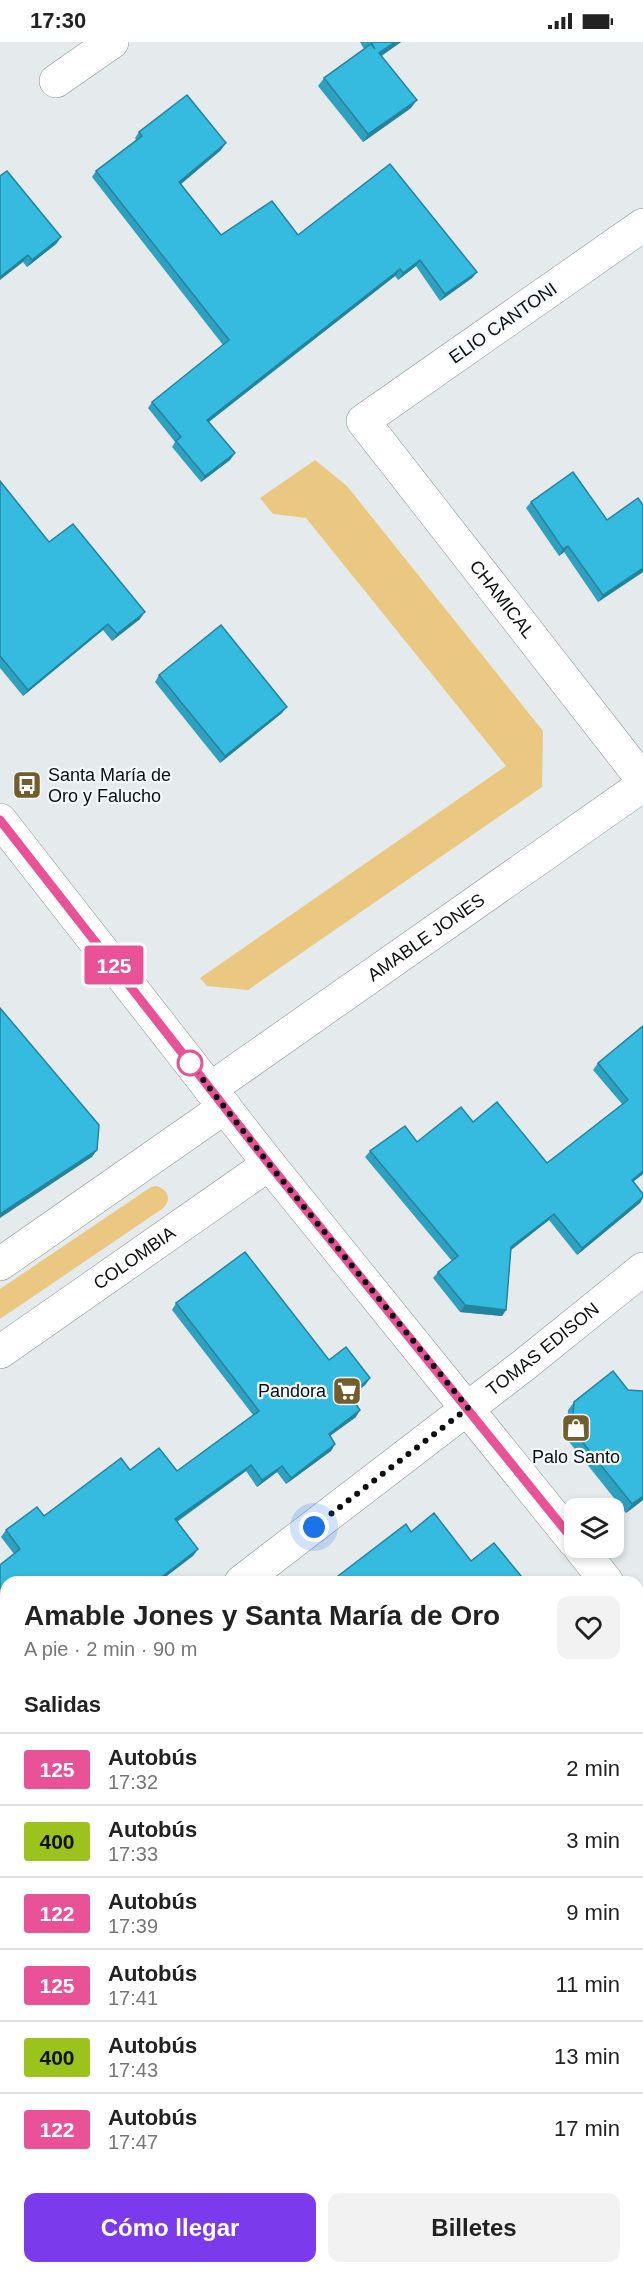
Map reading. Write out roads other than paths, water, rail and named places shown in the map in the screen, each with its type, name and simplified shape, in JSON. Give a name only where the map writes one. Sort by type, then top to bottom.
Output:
[{"type":"street","points":[[56,81],[112,42]]},
{"type":"street","name":"ELIO CANTONI","points":[[363,421],[643,225]]},
{"type":"street","name":"CHAMICAL","points":[[363,421],[643,780]]},
{"type":"street","name":"AMABLE JONES","points":[[218,1098],[643,785]]},
{"type":"street","points":[[0,820],[269,1164],[564,1528]]},
{"type":"street","points":[[0,1264],[218,1098]]},
{"type":"street","name":"COLOMBIA","points":[[0,1352],[269,1164]]},
{"type":"street","name":"TOMAS EDISON","points":[[250,1576],[468,1408],[643,1269]]},
{"type":"street","points":[[588,1558],[602,1576]]},
{"type":"place","name":"Santa María de Oro y Falucho","points":[[27,785]]},
{"type":"place","name":"Pandora","points":[[347,1391]]},
{"type":"place","name":"Palo Santo","points":[[576,1428]]}]
